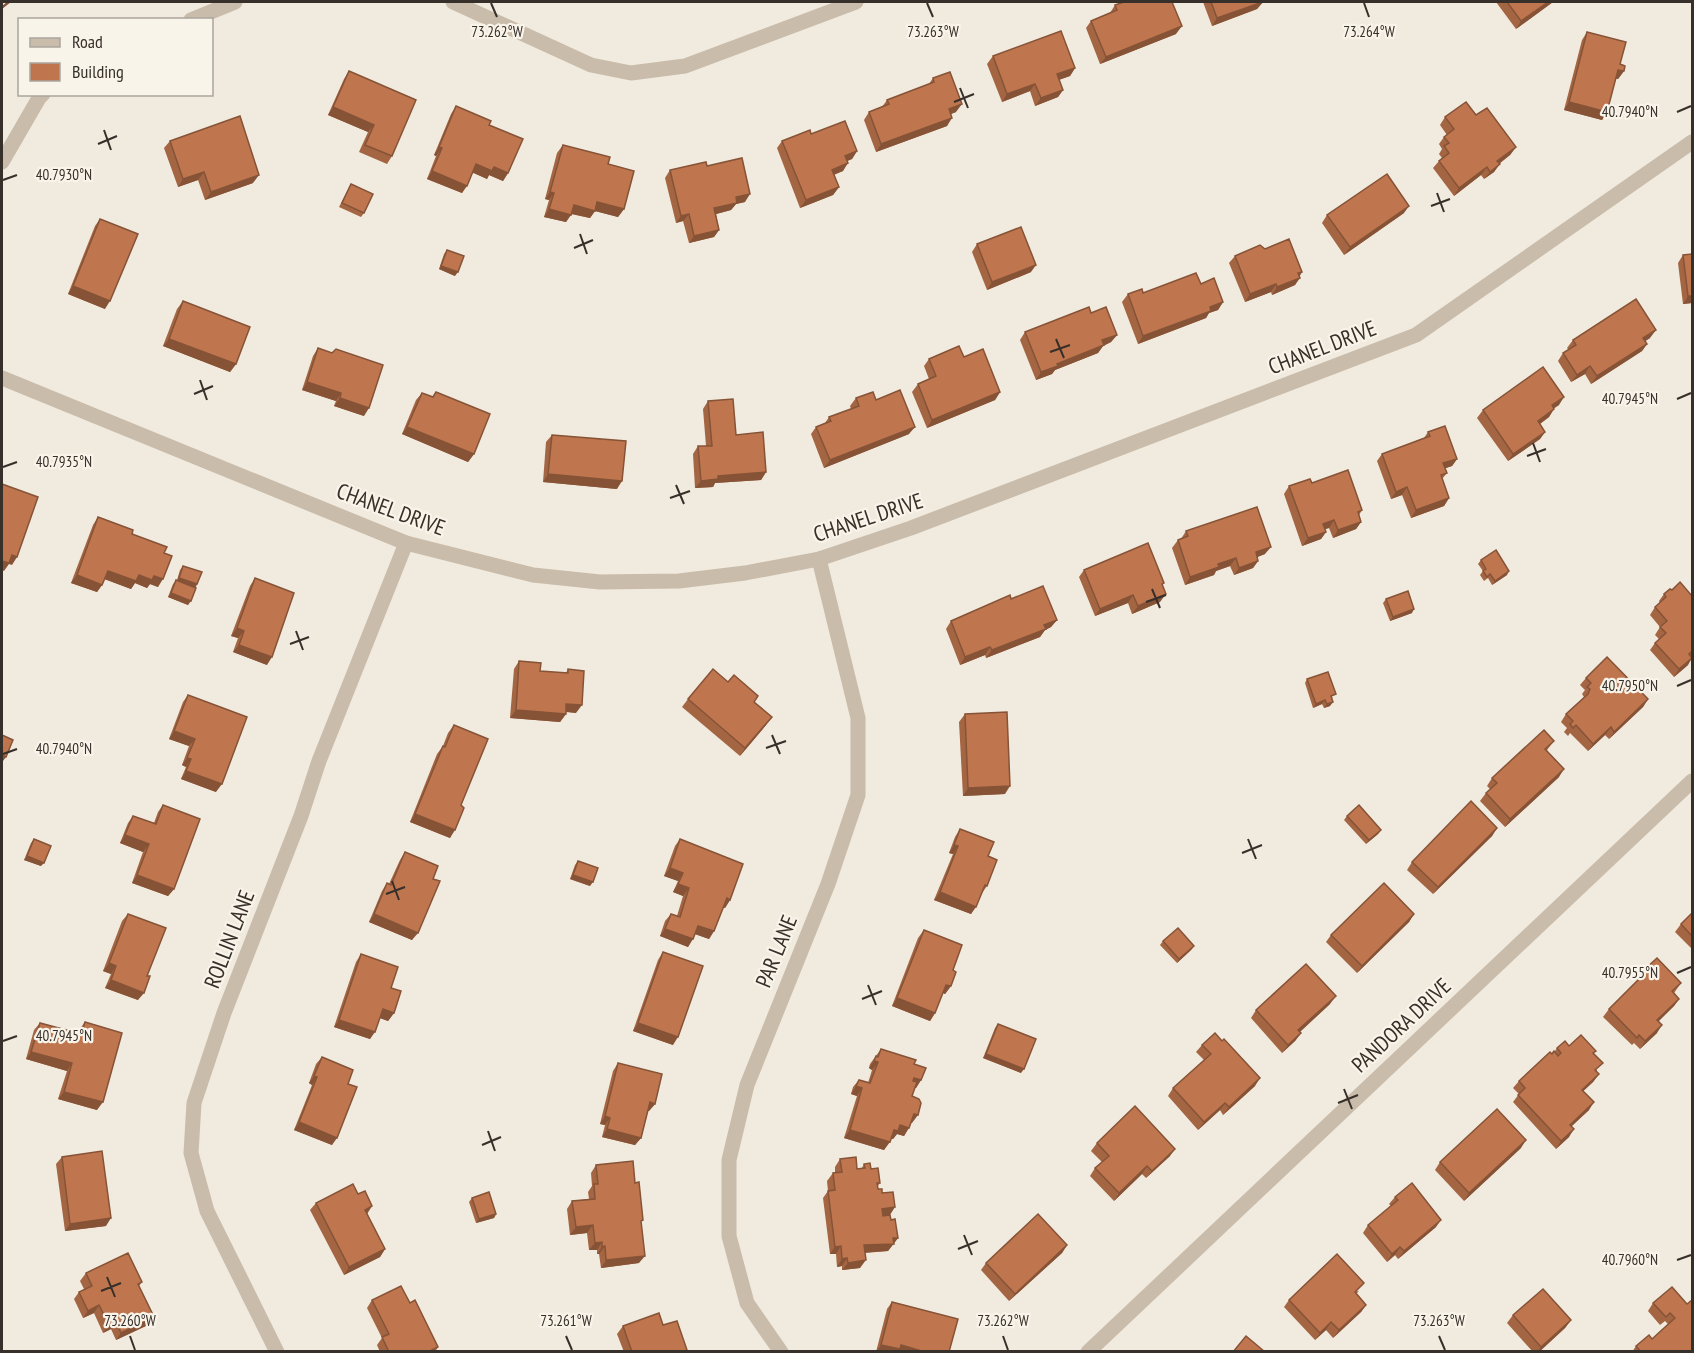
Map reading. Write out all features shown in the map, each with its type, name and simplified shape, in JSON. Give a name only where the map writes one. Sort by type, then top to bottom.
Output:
[{"type":"street","points":[[196,18],[235,2]]},
{"type":"street","points":[[453,2],[591,65],[631,73],[685,66],[856,2]]},
{"type":"street","points":[[2,162],[41,96]]},
{"type":"street","name":"CHANEL DRIVE","points":[[2,378],[406,543],[533,575],[600,582],[679,581],[745,573],[819,559],[911,528],[1416,335],[1692,142]]},
{"type":"street","name":"ROLLIN LANE","points":[[277,1352],[207,1211],[191,1153],[194,1103],[224,1013],[301,816],[319,761],[406,543]]},
{"type":"street","name":"PAR LANE","points":[[781,1352],[747,1303],[729,1236],[729,1160],[747,1085],[828,884],[858,795],[858,718],[819,559]]},
{"type":"street","name":"PANDORA DRIVE","points":[[1088,1352],[1692,781]]},
{"type":"building","points":[[1124,2],[1172,2],[1182,26],[1106,57],[1091,21],[1117,10],[1115,5]]},
{"type":"building","points":[[1211,2],[1263,2],[1217,18]]},
{"type":"building","points":[[1507,2],[1548,2],[1521,21]]},
{"type":"building","points":[[1061,31],[1075,68],[1057,74],[1063,90],[1041,98],[1035,84],[1007,94],[993,56]]},
{"type":"building","points":[[1587,32],[1626,42],[1620,64],[1625,66],[1624,71],[1618,70],[1607,112],[1569,102]]},
{"type":"building","points":[[349,71],[416,100],[392,156],[365,145],[374,125],[333,107]]},
{"type":"building","points":[[950,72],[962,104],[949,109],[952,118],[881,144],[869,112],[889,104],[887,100],[934,82],[933,78]]},
{"type":"building","points":[[1466,102],[1476,115],[1487,108],[1516,147],[1497,161],[1500,164],[1490,172],[1487,167],[1459,188],[1439,161],[1449,153],[1444,146],[1449,143],[1444,137],[1454,129],[1445,117]]},
{"type":"building","points":[[456,106],[491,121],[489,125],[523,139],[508,173],[494,167],[492,171],[476,164],[467,186],[432,171]]},
{"type":"building","points":[[240,116],[259,175],[211,192],[204,172],[183,179],[170,141]]},
{"type":"building","points":[[845,121],[857,151],[845,156],[848,163],[832,170],[839,187],[806,200],[782,141],[810,130],[811,134]]},
{"type":"building","points":[[563,145],[610,157],[608,164],[634,171],[624,209],[597,202],[595,211],[574,205],[571,215],[549,209],[554,193],[550,192]]},
{"type":"building","points":[[742,158],[750,194],[736,197],[737,203],[714,208],[719,230],[694,236],[689,214],[681,216],[670,170],[706,162],[707,166]]},
{"type":"building","points":[[1387,174],[1409,206],[1350,247],[1327,215]]},
{"type":"building","points":[[351,184],[373,194],[364,213],[342,203]]},
{"type":"building","points":[[100,219],[138,234],[110,301],[73,286]]},
{"type":"building","points":[[1021,227],[1036,265],[992,282],[977,244]]},
{"type":"building","points":[[1289,239],[1302,272],[1298,273],[1300,278],[1250,294],[1235,256],[1260,245],[1265,249]]},
{"type":"building","points":[[447,250],[464,256],[458,272],[441,266]]},
{"type":"building","points":[[1692,254],[1692,296],[1688,296],[1683,255]]},
{"type":"building","points":[[1196,273],[1201,284],[1214,278],[1223,302],[1210,307],[1211,311],[1143,336],[1128,294],[1142,289],[1143,293]]},
{"type":"building","points":[[1636,299],[1656,330],[1643,338],[1647,344],[1597,376],[1590,366],[1577,375],[1563,353],[1576,345],[1573,340]]},
{"type":"building","points":[[183,301],[250,327],[236,364],[169,339]]},
{"type":"building","points":[[1089,307],[1091,313],[1106,307],[1117,335],[1102,340],[1104,345],[1041,372],[1025,332]]},
{"type":"building","points":[[959,346],[964,357],[983,349],[1000,392],[932,420],[918,384],[936,376],[929,359]]},
{"type":"building","points":[[318,348],[332,353],[336,349],[383,365],[369,408],[340,398],[341,393],[307,382]]},
{"type":"building","points":[[1543,367],[1564,397],[1552,405],[1554,409],[1538,421],[1545,432],[1513,454],[1483,410]]},
{"type":"building","points":[[900,390],[915,427],[830,460],[816,427],[831,421],[829,417],[859,406],[856,398],[873,392],[876,400]]},
{"type":"building","points":[[436,392],[490,414],[474,454],[407,427],[422,393],[433,397]]},
{"type":"building","points":[[733,399],[736,435],[763,432],[766,472],[718,476],[718,479],[701,481],[698,446],[712,446],[708,401]]},
{"type":"building","points":[[1445,426],[1457,459],[1443,463],[1447,473],[1441,475],[1449,498],[1416,510],[1407,487],[1396,492],[1382,454],[1430,436],[1428,432]]},
{"type":"building","points":[[552,435],[626,441],[622,481],[548,474]]},
{"type":"building","points":[[1348,470],[1362,510],[1358,512],[1361,522],[1338,530],[1334,520],[1323,524],[1326,532],[1308,538],[1289,486],[1310,479],[1312,483]]},
{"type":"building","points":[[2,484],[38,497],[17,557],[12,555],[9,563],[2,561]]},
{"type":"building","points":[[1257,507],[1271,547],[1256,552],[1258,561],[1239,568],[1236,558],[1218,564],[1219,567],[1190,577],[1178,540],[1188,536],[1186,531]]},
{"type":"building","points":[[98,517],[133,530],[132,534],[167,547],[164,553],[172,556],[163,579],[154,576],[152,580],[139,575],[136,581],[108,571],[102,585],[77,575]]},
{"type":"building","points":[[1148,543],[1166,594],[1138,606],[1133,595],[1100,609],[1084,570]]},
{"type":"building","points":[[1496,550],[1509,571],[1495,581],[1490,574],[1487,577],[1483,571],[1486,569],[1481,560]]},
{"type":"building","points":[[183,566],[202,572],[197,584],[179,578]]},
{"type":"building","points":[[255,578],[294,593],[272,657],[239,645],[244,631],[237,628]]},
{"type":"building","points":[[176,580],[196,588],[191,601],[171,593]]},
{"type":"building","points":[[1680,582],[1692,596],[1692,651],[1689,654],[1692,658],[1679,669],[1655,643],[1666,633],[1660,627],[1667,621],[1655,607],[1666,597],[1664,594]]},
{"type":"building","points":[[1043,586],[1057,620],[1044,625],[1046,629],[992,650],[990,647],[965,657],[951,621],[1010,595],[1011,599]]},
{"type":"building","points":[[1408,591],[1414,609],[1393,617],[1386,599]]},
{"type":"building","points":[[1607,657],[1648,699],[1614,732],[1611,727],[1593,744],[1576,725],[1573,728],[1570,724],[1573,721],[1566,714],[1588,694],[1590,689],[1587,687],[1591,683],[1586,678]]},
{"type":"building","points":[[519,661],[541,663],[540,671],[568,673],[568,669],[584,671],[582,705],[566,704],[566,714],[516,710]]},
{"type":"building","points":[[713,669],[728,682],[734,675],[758,696],[754,702],[772,717],[745,748],[688,699]]},
{"type":"building","points":[[1328,672],[1336,694],[1331,696],[1333,702],[1327,704],[1325,700],[1316,704],[1307,679]]},
{"type":"building","points":[[188,695],[247,717],[222,784],[186,771],[191,759],[187,758],[195,739],[174,731]]},
{"type":"building","points":[[1007,712],[1010,786],[968,788],[965,714]]},
{"type":"building","points":[[454,725],[488,739],[461,805],[464,808],[455,830],[415,814]]},
{"type":"building","points":[[1544,730],[1554,741],[1545,749],[1564,769],[1510,819],[1486,793],[1497,783],[1492,778]]},
{"type":"building","points":[[2,735],[13,740],[6,757],[2,755]]},
{"type":"building","points":[[1471,801],[1497,828],[1438,887],[1412,862]]},
{"type":"building","points":[[163,805],[200,819],[174,889],[137,875],[149,844],[125,835],[133,816],[156,824]]},
{"type":"building","points":[[1359,805],[1381,830],[1369,840],[1347,816]]},
{"type":"building","points":[[960,829],[994,842],[988,856],[997,860],[976,907],[940,892],[958,846],[954,845]]},
{"type":"building","points":[[34,839],[51,846],[44,863],[27,856]]},
{"type":"building","points":[[680,839],[743,864],[730,900],[727,898],[714,931],[698,926],[693,939],[665,929],[671,914],[680,917],[689,888],[678,884],[683,873],[670,868]]},
{"type":"building","points":[[405,852],[438,866],[433,879],[440,881],[418,933],[374,914],[387,883],[391,885]]},
{"type":"building","points":[[578,861],[598,868],[593,882],[573,875]]},
{"type":"building","points":[[1384,883],[1414,914],[1362,966],[1331,935]]},
{"type":"building","points":[[1692,913],[1692,936],[1681,924]]},
{"type":"building","points":[[128,914],[166,928],[147,976],[150,976],[144,993],[111,980],[116,966],[109,963]]},
{"type":"building","points":[[1178,928],[1194,946],[1179,959],[1163,941]]},
{"type":"building","points":[[924,930],[962,945],[953,970],[956,972],[951,986],[946,985],[935,1013],[897,998]]},
{"type":"building","points":[[663,952],[703,966],[678,1037],[638,1023]]},
{"type":"building","points":[[361,954],[398,967],[391,988],[401,991],[394,1013],[383,1009],[375,1032],[339,1020]]},
{"type":"building","points":[[1657,958],[1681,983],[1672,991],[1679,999],[1657,1020],[1662,1025],[1645,1041],[1639,1035],[1637,1038],[1609,1009]]},
{"type":"building","points":[[1306,964],[1336,996],[1298,1030],[1301,1033],[1288,1045],[1256,1010]]},
{"type":"building","points":[[85,1022],[122,1033],[103,1102],[64,1092],[72,1063],[31,1052],[40,1023],[81,1034]]},
{"type":"building","points":[[998,1024],[1036,1039],[1024,1069],[986,1054]]},
{"type":"building","points":[[1215,1033],[1222,1041],[1224,1039],[1260,1078],[1229,1107],[1225,1103],[1204,1122],[1173,1088],[1211,1054],[1202,1045]]},
{"type":"building","points":[[1581,1035],[1596,1051],[1593,1053],[1603,1063],[1595,1070],[1599,1074],[1582,1090],[1594,1102],[1570,1125],[1574,1129],[1561,1141],[1518,1095],[1525,1088],[1519,1081],[1550,1052],[1552,1054],[1554,1051],[1558,1056],[1561,1053],[1557,1048],[1565,1041],[1569,1046]]},
{"type":"building","points":[[881,1049],[916,1060],[914,1064],[926,1068],[921,1080],[914,1078],[913,1081],[917,1082],[912,1096],[919,1099],[921,1103],[918,1115],[914,1114],[909,1128],[900,1125],[898,1131],[894,1130],[890,1142],[850,1130],[862,1088],[856,1086],[859,1080],[870,1083],[878,1062],[874,1061]]},
{"type":"building","points":[[322,1057],[353,1070],[348,1084],[357,1087],[337,1138],[299,1122],[317,1077],[314,1076]]},
{"type":"building","points":[[618,1063],[662,1074],[655,1104],[650,1102],[641,1138],[607,1129],[610,1118],[605,1116]]},
{"type":"building","points":[[1135,1106],[1175,1149],[1152,1171],[1147,1166],[1119,1193],[1095,1168],[1109,1156],[1097,1143]]},
{"type":"building","points":[[1497,1109],[1526,1140],[1469,1193],[1440,1162]]},
{"type":"building","points":[[102,1151],[111,1218],[70,1224],[62,1157]]},
{"type":"building","points":[[856,1157],[857,1169],[865,1168],[864,1164],[870,1163],[871,1169],[878,1168],[880,1183],[877,1183],[882,1193],[893,1192],[895,1207],[882,1209],[883,1216],[890,1215],[891,1220],[895,1219],[898,1238],[893,1238],[894,1244],[864,1245],[866,1260],[848,1263],[847,1258],[842,1259],[841,1246],[835,1247],[828,1191],[835,1190],[833,1173],[842,1172],[840,1159]]},
{"type":"building","points":[[633,1161],[635,1183],[639,1182],[645,1256],[606,1260],[605,1246],[602,1247],[602,1242],[595,1243],[593,1225],[576,1227],[572,1201],[595,1199],[594,1184],[598,1184],[596,1165]]},
{"type":"building","points":[[1412,1183],[1441,1220],[1404,1251],[1400,1247],[1392,1254],[1368,1225],[1398,1200],[1395,1197]]},
{"type":"building","points":[[353,1184],[358,1194],[365,1191],[372,1206],[365,1210],[385,1249],[349,1267],[316,1203]]},
{"type":"building","points":[[489,1192],[496,1214],[479,1219],[472,1198]]},
{"type":"building","points":[[1038,1214],[1067,1245],[1015,1294],[986,1263]]},
{"type":"building","points":[[128,1253],[142,1282],[138,1284],[154,1317],[121,1333],[116,1322],[109,1325],[99,1305],[88,1311],[79,1292],[92,1286],[86,1273]]},
{"type":"building","points":[[1337,1254],[1364,1283],[1355,1292],[1366,1305],[1339,1330],[1331,1322],[1320,1333],[1289,1300]]},
{"type":"building","points":[[401,1286],[410,1303],[415,1300],[438,1347],[428,1352],[389,1352],[382,1337],[389,1334],[372,1300]]},
{"type":"building","points":[[1672,1287],[1687,1304],[1692,1300],[1692,1352],[1641,1352],[1636,1346],[1649,1335],[1652,1339],[1675,1318],[1670,1313],[1666,1317],[1653,1303]]},
{"type":"building","points":[[1543,1289],[1571,1320],[1541,1347],[1513,1315]]},
{"type":"building","points":[[892,1302],[958,1319],[949,1352],[925,1352],[901,1345],[900,1349],[881,1345]]},
{"type":"building","points":[[659,1313],[663,1325],[677,1321],[687,1350],[632,1352],[623,1326]]},
{"type":"building","points":[[1246,1336],[1265,1352],[1233,1352]]}]
